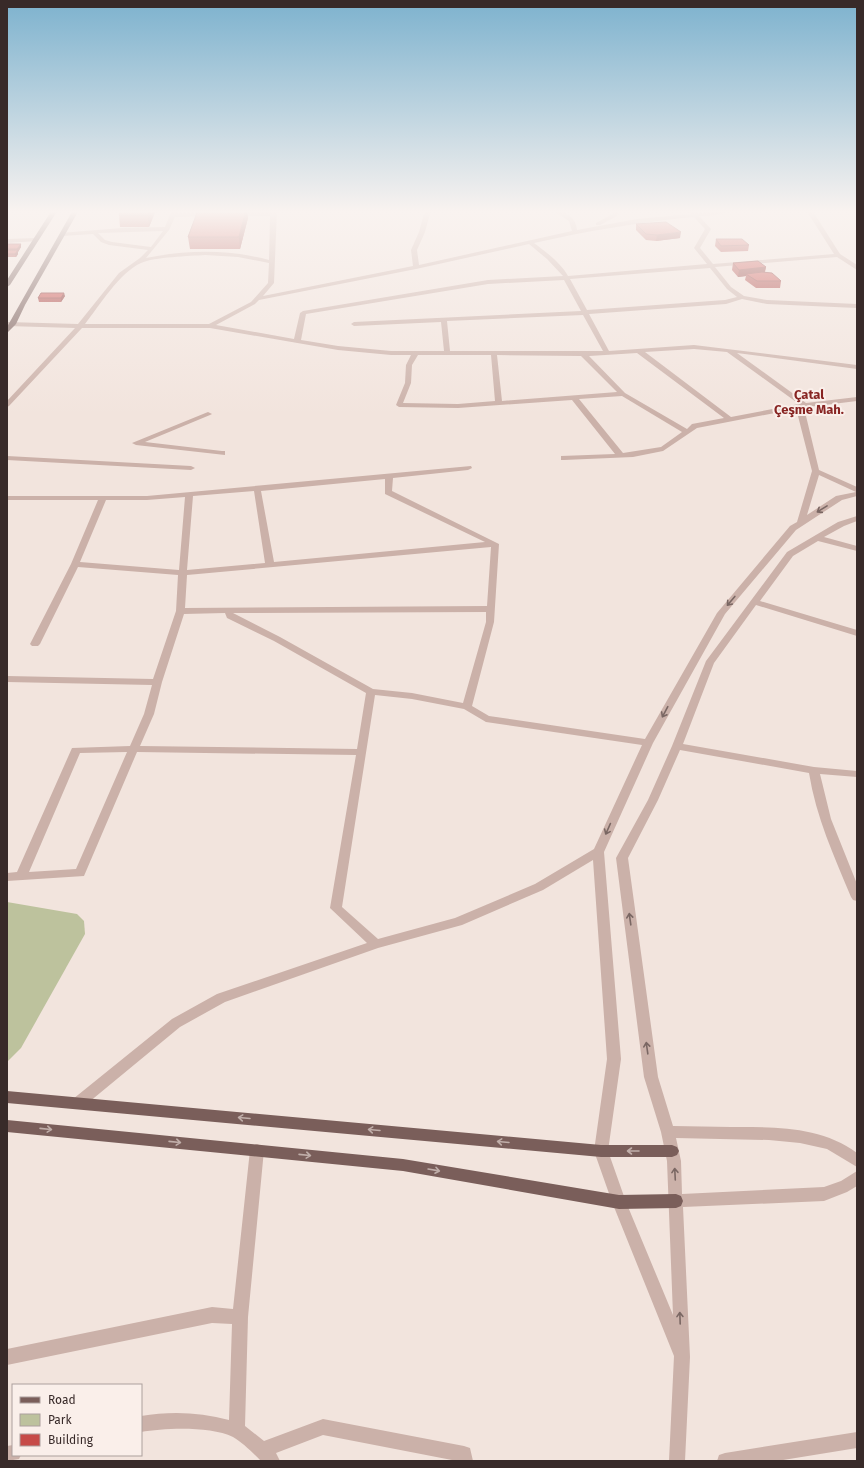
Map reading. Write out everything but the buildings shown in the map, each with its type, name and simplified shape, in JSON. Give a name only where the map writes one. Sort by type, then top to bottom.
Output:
[{"type":"main road","points":[[8,328],[37,279]]},
{"type":"main road","points":[[7,1097],[601,1151],[672,1151]]},
{"type":"main road","points":[[7,1126],[403,1164],[619,1202],[676,1201]]},
{"type":"street","points":[[7,405],[80,326],[117,279]]},
{"type":"street","points":[[210,326],[253,303],[271,283],[271,279]]},
{"type":"street","points":[[256,300],[360,279]]},
{"type":"street","points":[[297,342],[303,313],[488,282],[556,279]]},
{"type":"street","points":[[566,279],[607,353]]},
{"type":"street","points":[[722,279],[729,288],[742,297],[767,302],[857,306]]},
{"type":"street","points":[[354,324],[584,313],[719,302],[742,297]]},
{"type":"street","points":[[444,319],[447,354]]},
{"type":"street","points":[[8,328],[62,326],[210,326],[297,342],[391,354],[583,354],[694,347],[857,367]]},
{"type":"street","points":[[639,351],[729,420]]},
{"type":"street","points":[[728,351],[805,405]]},
{"type":"street","points":[[415,354],[409,365],[408,384],[399,405],[458,406],[623,394]]},
{"type":"street","points":[[583,354],[623,394],[687,432]]},
{"type":"street","points":[[494,355],[499,403]]},
{"type":"street","points":[[574,398],[621,456]]},
{"type":"street","points":[[564,458],[633,455],[663,449],[695,426],[805,405],[857,399]]},
{"type":"street","points":[[801,522],[816,471],[802,416],[805,405]]},
{"type":"street","points":[[208,414],[136,443],[222,453]]},
{"type":"street","points":[[7,458],[192,468]]},
{"type":"street","points":[[7,498],[147,498],[388,477],[468,468]]},
{"type":"street","points":[[816,471],[857,490]]},
{"type":"street","points":[[388,477],[388,492],[495,544]]},
{"type":"street","points":[[257,489],[270,565]]},
{"type":"street","points":[[7,877],[80,873],[149,714],[157,682],[180,611],[189,494]]},
{"type":"street","points":[[682,1357],[619,1202],[601,1151],[614,1059],[598,852],[648,743],[721,613],[793,528],[839,498],[857,494]]},
{"type":"street","points":[[35,644],[75,564],[103,498]]},
{"type":"street","points":[[677,1461],[682,1357],[674,1161],[668,1132],[651,1077],[622,858],[653,800],[677,746],[709,663],[790,554],[841,524],[857,518]]},
{"type":"street","points":[[818,538],[857,549]]},
{"type":"street","points":[[75,564],[183,573],[495,544]]},
{"type":"street","points":[[467,707],[490,622],[495,544]]},
{"type":"street","points":[[755,602],[857,633]]},
{"type":"street","points":[[180,611],[490,609]]},
{"type":"street","points":[[228,611],[230,616],[277,639],[371,692],[412,696],[467,707],[486,719],[648,743]]},
{"type":"street","points":[[7,679],[157,682]]},
{"type":"street","points":[[371,692],[336,908],[376,944]]},
{"type":"street","points":[[677,746],[814,770],[857,774]]},
{"type":"street","points":[[21,876],[76,750],[134,749],[361,752]]},
{"type":"street","points":[[814,770],[816,789],[826,823],[857,897]]},
{"type":"street","points":[[78,1103],[176,1023],[221,998],[376,944],[464,919],[539,887],[598,852]]},
{"type":"street","points":[[668,1132],[794,1135],[824,1142],[847,1152],[857,1161]]},
{"type":"street","points":[[236,1430],[240,1317],[257,1150]]},
{"type":"street","points":[[676,1201],[824,1194],[842,1187],[857,1177]]},
{"type":"street","points":[[7,1357],[212,1315],[240,1317]]},
{"type":"street","points":[[142,1424],[164,1420],[212,1422],[236,1430],[267,1455],[323,1427],[464,1454],[465,1461]]},
{"type":"street","points":[[725,1461],[857,1440]]},
{"type":"green space","points":[[7,902],[77,914],[84,921],[85,934],[21,1048],[7,1062]]},
{"type":"district","name":"Çatal Çeşme Mah.","points":[[809,402]]}]
